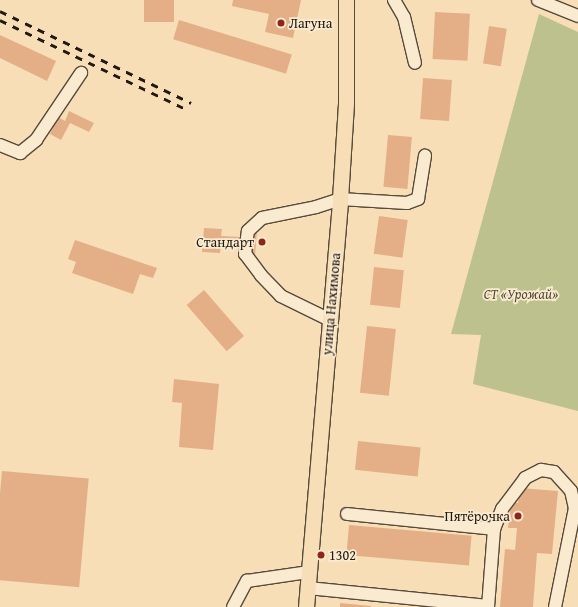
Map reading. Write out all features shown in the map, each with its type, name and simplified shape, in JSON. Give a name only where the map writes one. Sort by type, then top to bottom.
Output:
[{"type":"main road","name":"улица Нахимова","points":[[306,607],[340,199],[346,103],[346,0]]},
{"type":"street","points":[[394,0],[404,17],[415,63]]},
{"type":"street","points":[[538,0],[578,16]]},
{"type":"street","points":[[0,145],[20,153],[36,140],[81,72]]},
{"type":"street","points":[[330,320],[281,296],[245,254],[248,230],[262,218],[316,207],[340,199],[407,203],[418,199],[425,156]]},
{"type":"street","points":[[308,588],[488,606],[494,529],[502,508],[525,478],[541,470],[554,472],[571,491],[575,508],[555,607]]},
{"type":"street","points":[[347,514],[494,529]]},
{"type":"street","points":[[233,607],[247,582],[309,572]]},
{"type":"green space","name":"СТ «Урожай»","points":[[539,14],[578,32],[578,411],[473,384],[481,335],[451,334]]},
{"type":"building","points":[[144,0],[174,0],[174,22],[144,22]]},
{"type":"building","name":"Лагуна","points":[[233,0],[301,0],[293,38],[265,32],[269,14],[232,6]]},
{"type":"building","points":[[435,12],[470,14],[467,61],[433,59]]},
{"type":"building","points":[[179,20],[292,54],[286,74],[173,39]]},
{"type":"building","points":[[489,26],[507,29],[501,66],[483,64]]},
{"type":"building","points":[[0,35],[56,61],[47,81],[0,58]]},
{"type":"building","points":[[423,78],[452,80],[449,121],[420,119]]},
{"type":"building","points":[[69,111],[94,123],[89,132],[70,123],[61,140],[50,134],[58,117],[65,121]]},
{"type":"building","points":[[388,135],[412,137],[407,189],[383,187]]},
{"type":"building","points":[[379,216],[408,220],[402,258],[374,254]]},
{"type":"building","points":[[204,228],[222,229],[221,236],[241,237],[242,230],[257,231],[255,255],[239,254],[239,247],[221,245],[220,253],[202,252]]},
{"type":"building","points":[[75,240],[157,268],[153,278],[140,274],[133,294],[72,273],[76,262],[68,259]]},
{"type":"building","points":[[374,267],[404,270],[400,308],[370,305]]},
{"type":"building","points":[[204,290],[244,336],[227,351],[187,305]]},
{"type":"building","points":[[367,326],[396,329],[389,396],[360,393]]},
{"type":"building","points":[[174,379],[219,384],[213,450],[179,447],[182,403],[172,402]]},
{"type":"building","points":[[358,441],[421,448],[418,476],[355,470]]},
{"type":"building","points":[[2,471],[89,479],[79,587],[0,580],[0,494]]},
{"type":"building","points":[[520,488],[558,491],[552,554],[537,553],[533,607],[500,607],[505,549],[515,550],[517,528],[508,528],[511,503],[518,503]]},
{"type":"building","points":[[349,525],[472,536],[469,566],[346,555]]},
{"type":"building","points":[[340,603],[371,606],[371,607],[340,607]]},
{"type":"railway","points":[[0,11],[191,103]]},
{"type":"railway","points":[[0,20],[186,109]]},
{"type":"place","name":"Лагуна","points":[[281,23]]},
{"type":"place","name":"Стандарт","points":[[262,242]]},
{"type":"place","name":"Пятёрочка","points":[[518,516]]},
{"type":"place","name":"1302","points":[[321,555]]}]
